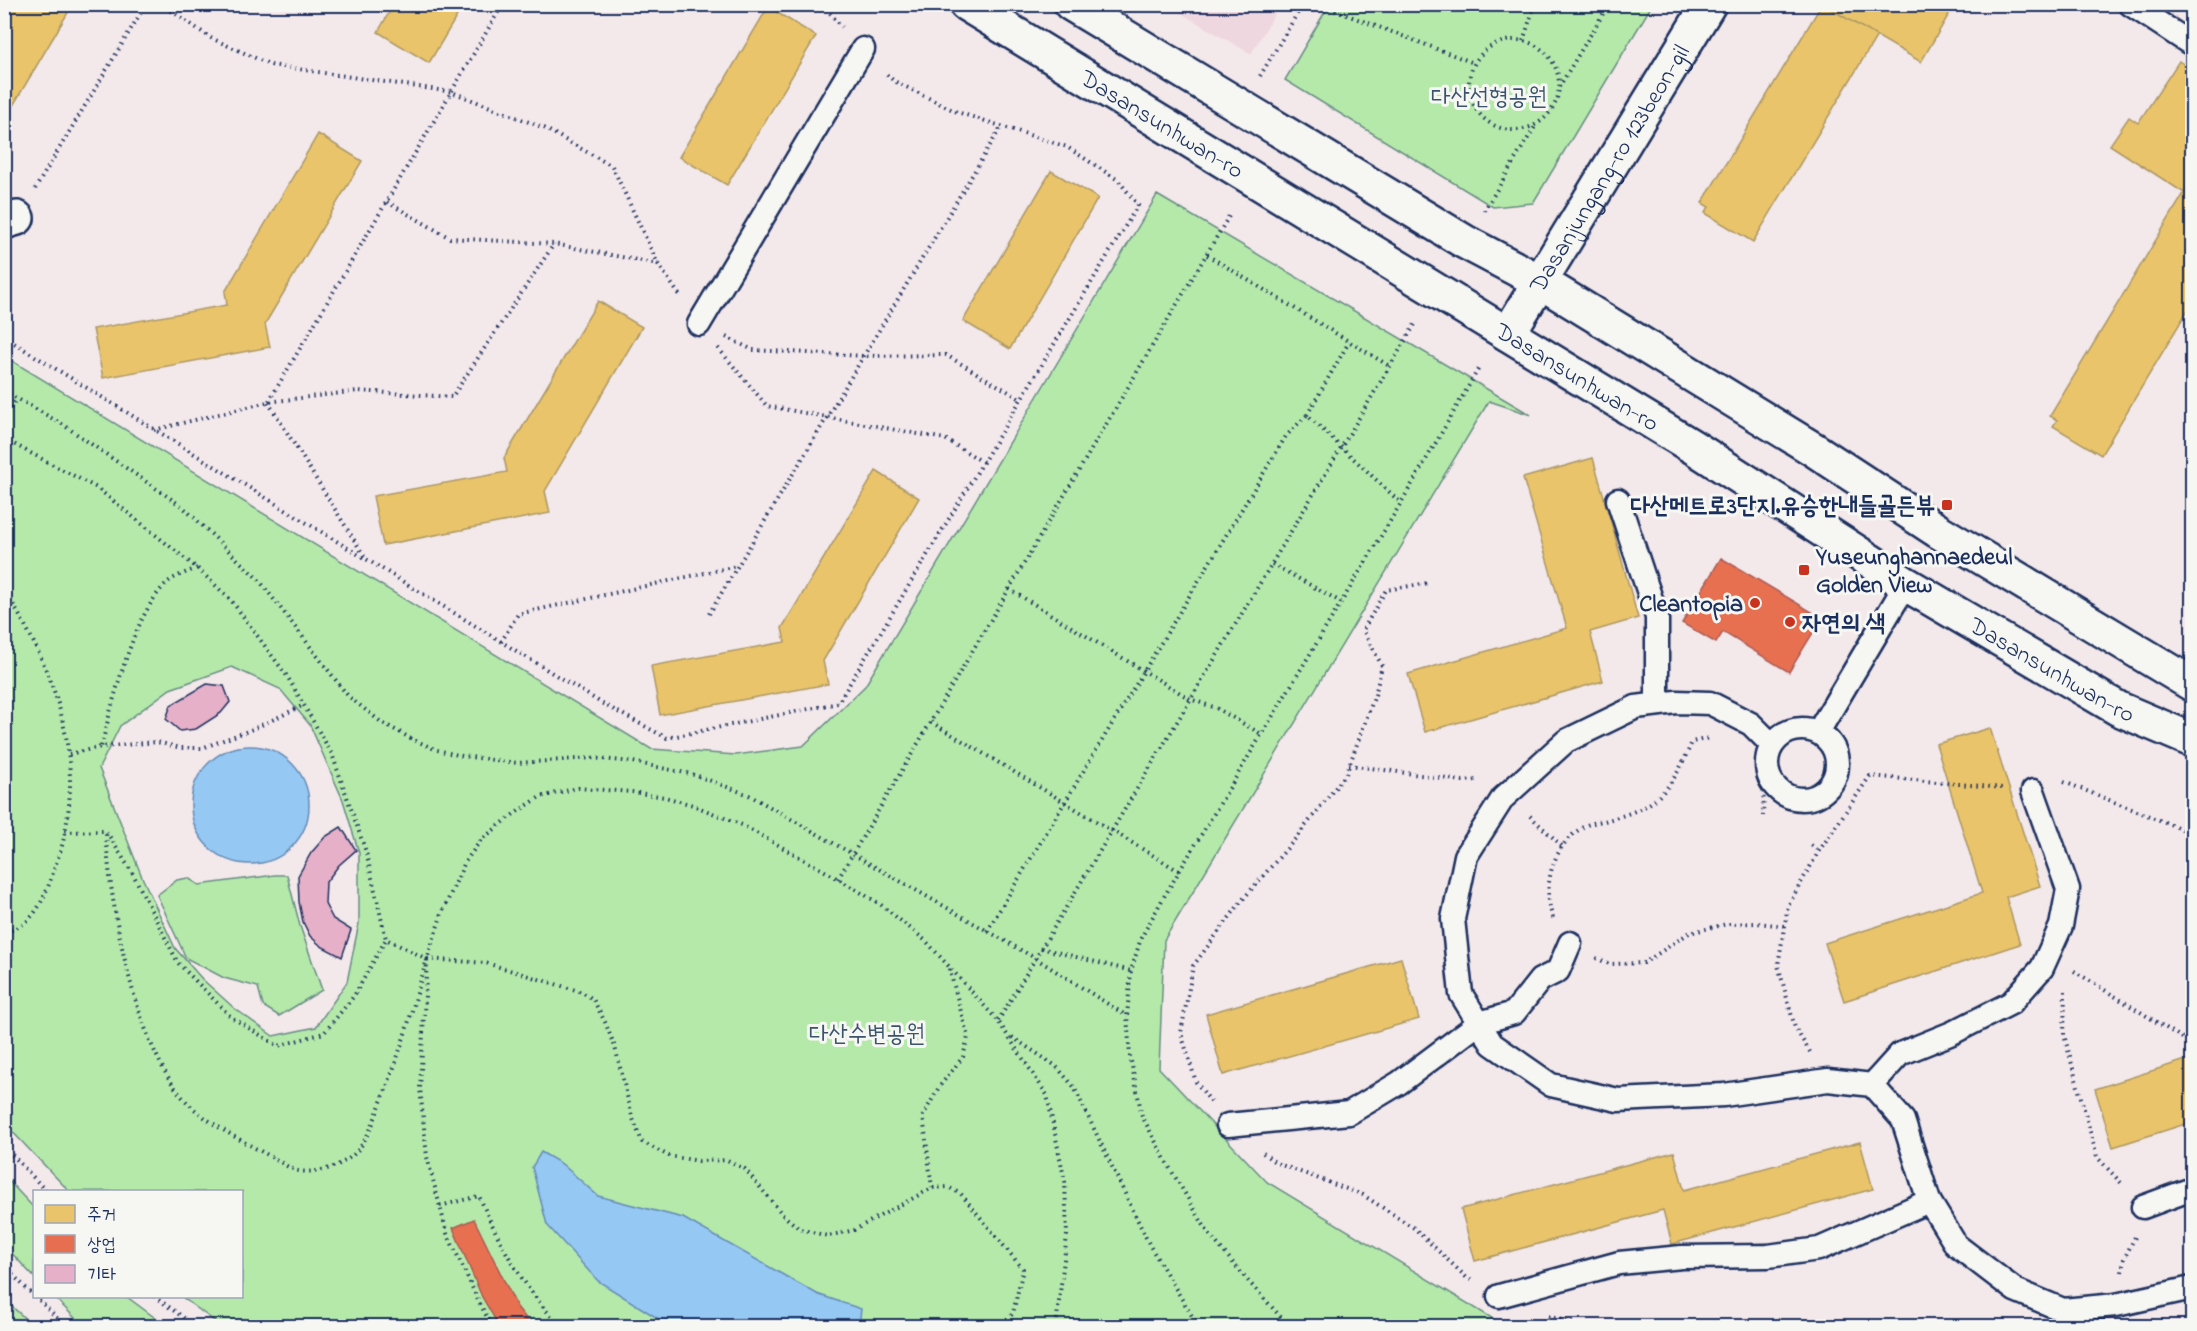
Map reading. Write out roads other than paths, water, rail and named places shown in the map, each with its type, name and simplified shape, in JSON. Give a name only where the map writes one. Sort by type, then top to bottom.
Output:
[{"type":"street","name":"Dasansunhwan-ro","points":[[966,4],[1754,485],[1906,584],[2119,709],[2193,740]]},
{"type":"street","points":[[1071,4],[1454,236],[1539,281],[1813,449],[1938,531],[2193,684]]},
{"type":"street","name":"Dasanjungang-ro 123beon-gil","points":[[1508,334],[1709,4]]},
{"type":"lane","points":[[2130,4],[2193,43]]},
{"type":"lane","points":[[699,324],[863,49]]},
{"type":"lane","points":[[1618,500],[1657,617],[1657,704]]},
{"type":"lane","points":[[1818,732],[1906,584]]},
{"type":"lane","points":[[1772,745],[1751,724],[1710,703],[1657,704],[1636,707],[1566,741],[1506,795],[1466,856],[1453,919],[1461,994],[1492,1044],[1551,1085],[1618,1100],[1724,1095],[1828,1080],[1872,1084],[1903,1120],[1929,1201],[1956,1245],[2015,1290],[2063,1310],[2116,1305],[2193,1288]]},
{"type":"lane","points":[[1805,729],[1818,732],[1828,740],[1837,764],[1828,787],[1817,795],[1805,798],[1792,797],[1780,792],[1772,782],[1767,770],[1772,745],[1792,730],[1805,729]]},
{"type":"lane","points":[[1872,1084],[1900,1054],[1952,1033],[2011,1003],[2042,968],[2056,961],[2068,889],[2033,790]]},
{"type":"lane","points":[[1228,1125],[1349,1113],[1399,1083],[1479,1023],[1514,1013],[1540,980],[1558,971],[1570,943]]},
{"type":"lane","points":[[2143,1207],[2193,1189]]},
{"type":"lane","points":[[1499,1296],[1619,1263],[1683,1257],[1768,1256],[1819,1249],[1929,1201]]},
{"type":"water","points":[[250,746],[261,747],[283,756],[299,772],[308,794],[308,816],[299,838],[283,854],[261,863],[250,864],[239,863],[217,854],[201,838],[192,816],[191,805],[192,794],[201,772],[217,756],[239,747]]},
{"type":"water","points":[[541,1152],[562,1164],[598,1196],[683,1218],[817,1294],[861,1309],[859,1326],[670,1326],[598,1281],[547,1225],[532,1167]]},
{"type":"place","name":"다산메트로3단지.유승한내들골든뷰","points":[[1947,505]]},
{"type":"place","name":"Yuseunghannaedeul Golden View","points":[[1804,570]]},
{"type":"place","name":"Cleantopia","points":[[1755,603]]},
{"type":"place","name":"자연의 색","points":[[1790,622]]},
{"type":"park label","name":"다산선형공원","points":[[1489,96]]},
{"type":"park label","name":"다산수변공원","points":[[867,1033]]}]
